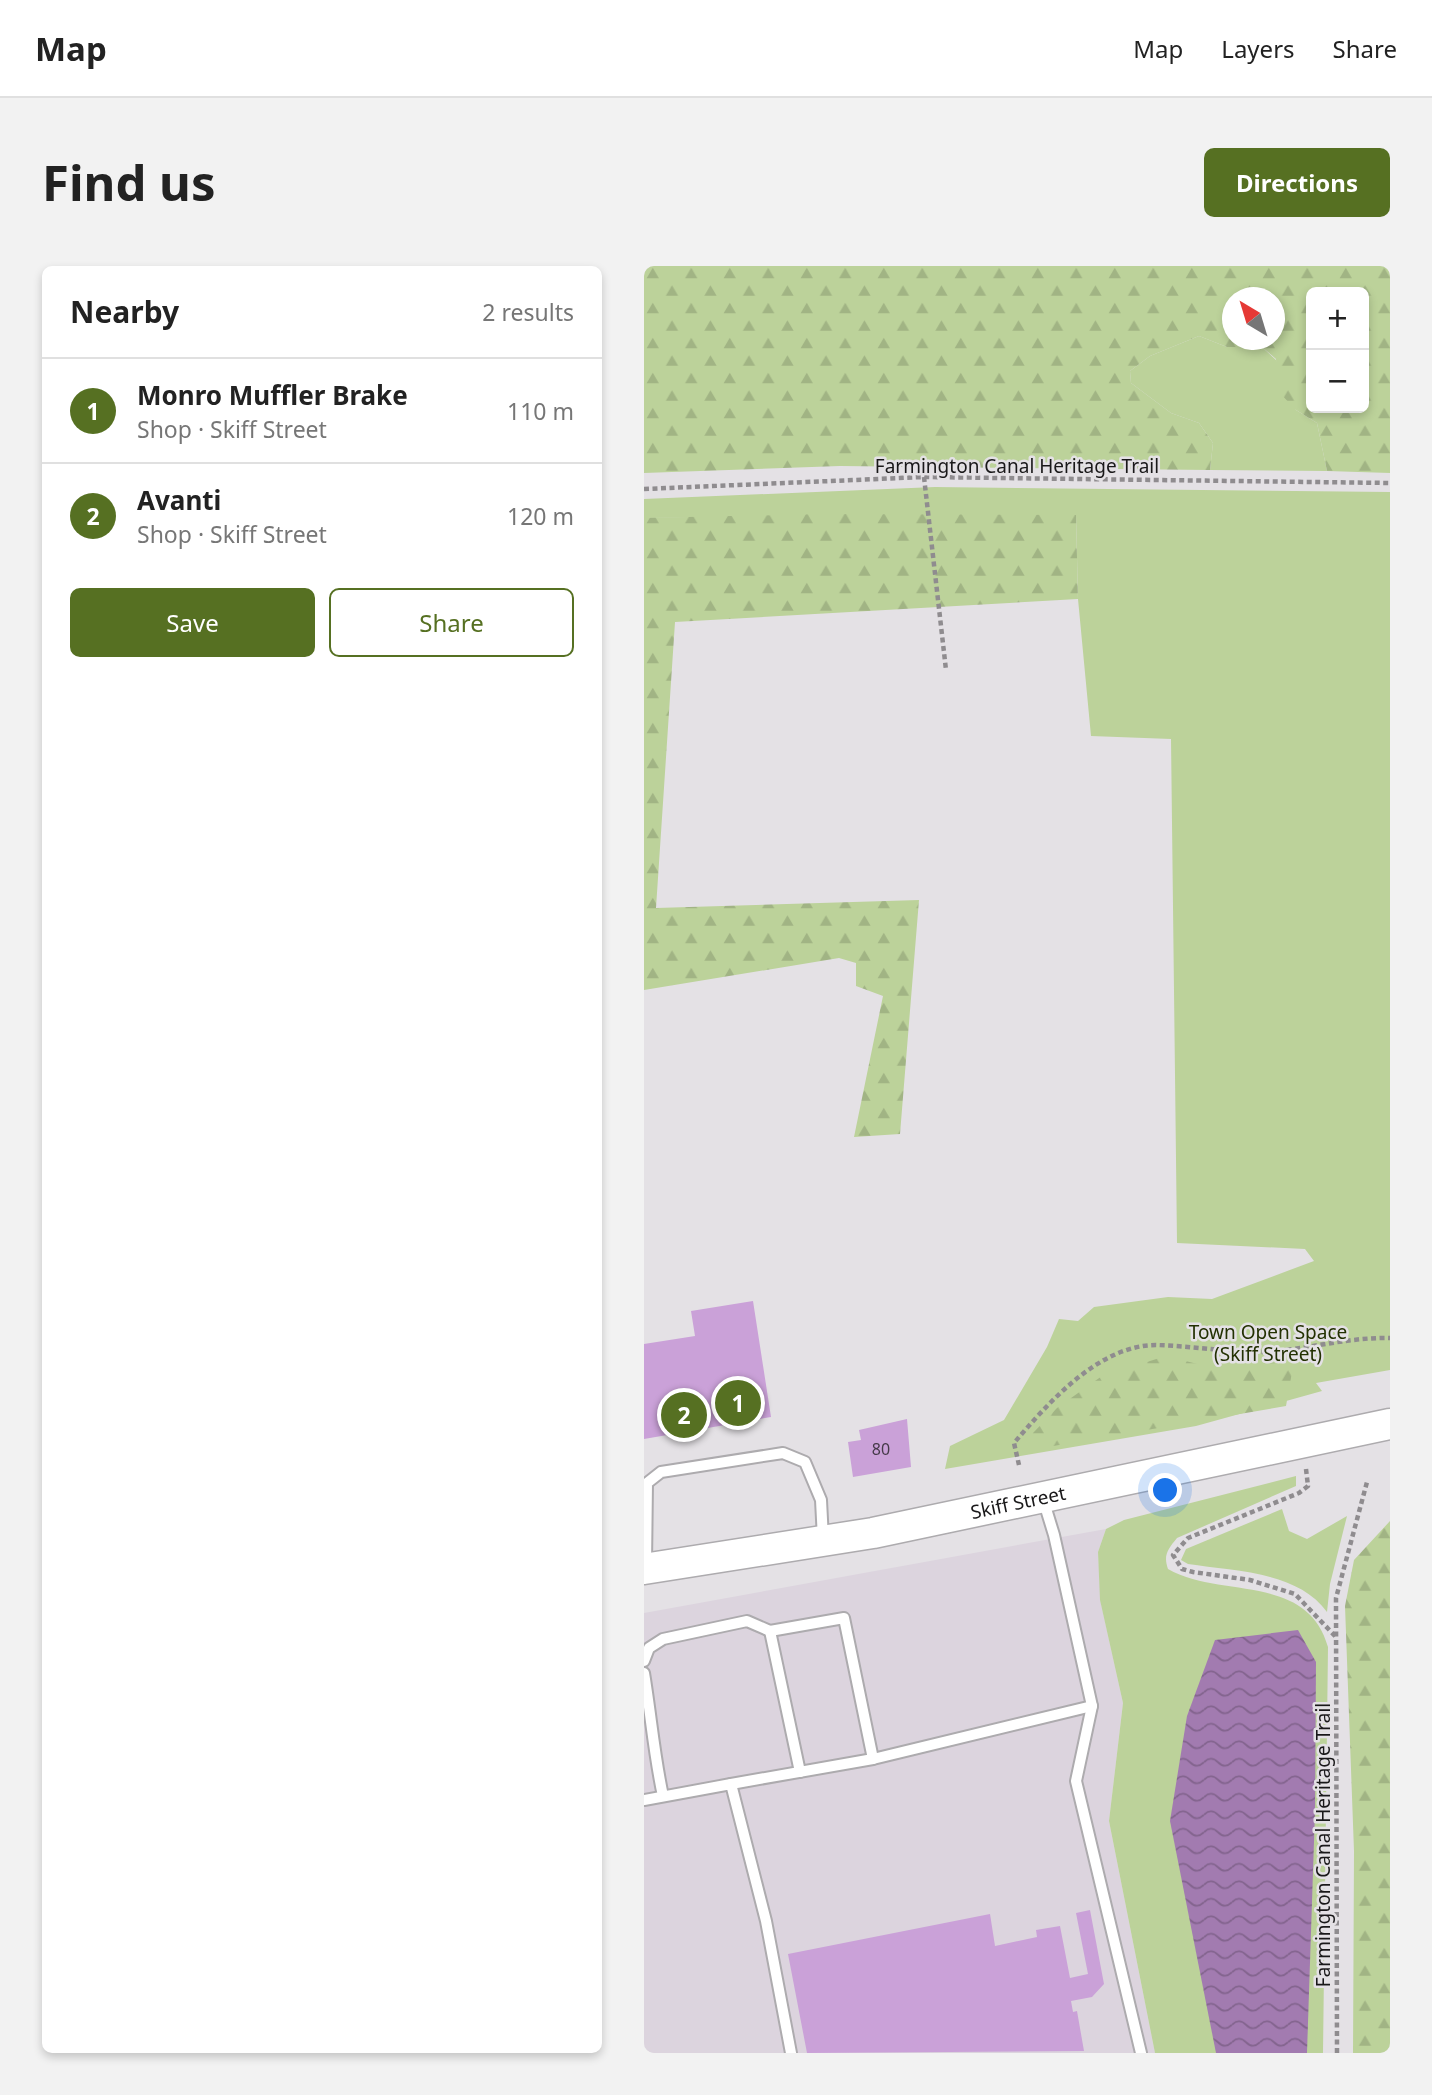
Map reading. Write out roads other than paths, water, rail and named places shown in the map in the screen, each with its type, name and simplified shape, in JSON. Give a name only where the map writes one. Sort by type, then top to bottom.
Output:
[{"type":"main road","name":"Skiff Street","points":[[645,1569],[823,1541],[1390,1424]]},
{"type":"lane","points":[[645,1569],[646,1483],[661,1472],[783,1453],[805,1462],[821,1500],[823,1541]]},
{"type":"lane","points":[[1042,1495],[1054,1535],[1092,1706],[1076,1781],[1141,2053]]},
{"type":"lane","points":[[644,1661],[649,1648],[663,1639],[747,1620],[770,1631],[844,1618],[873,1759]]},
{"type":"lane","points":[[770,1631],[800,1772]]},
{"type":"lane","points":[[644,1673],[653,1729],[652,1749],[663,1796]]},
{"type":"lane","points":[[644,1800],[873,1759],[1092,1706]]},
{"type":"lane","points":[[731,1784],[766,1921],[791,2053]]},
{"type":"water","points":[[1298,1630],[1316,1662],[1315,1811],[1307,2053],[1216,2053],[1170,1821],[1187,1716],[1215,1640]]},
{"type":"place","name":"Monro Muffler Brake","points":[[738,1403]]},
{"type":"place","name":"Avanti","points":[[684,1415]]},
{"type":"park label","name":"Town Open Space (Skiff Street)","points":[[1268,1343]]}]
